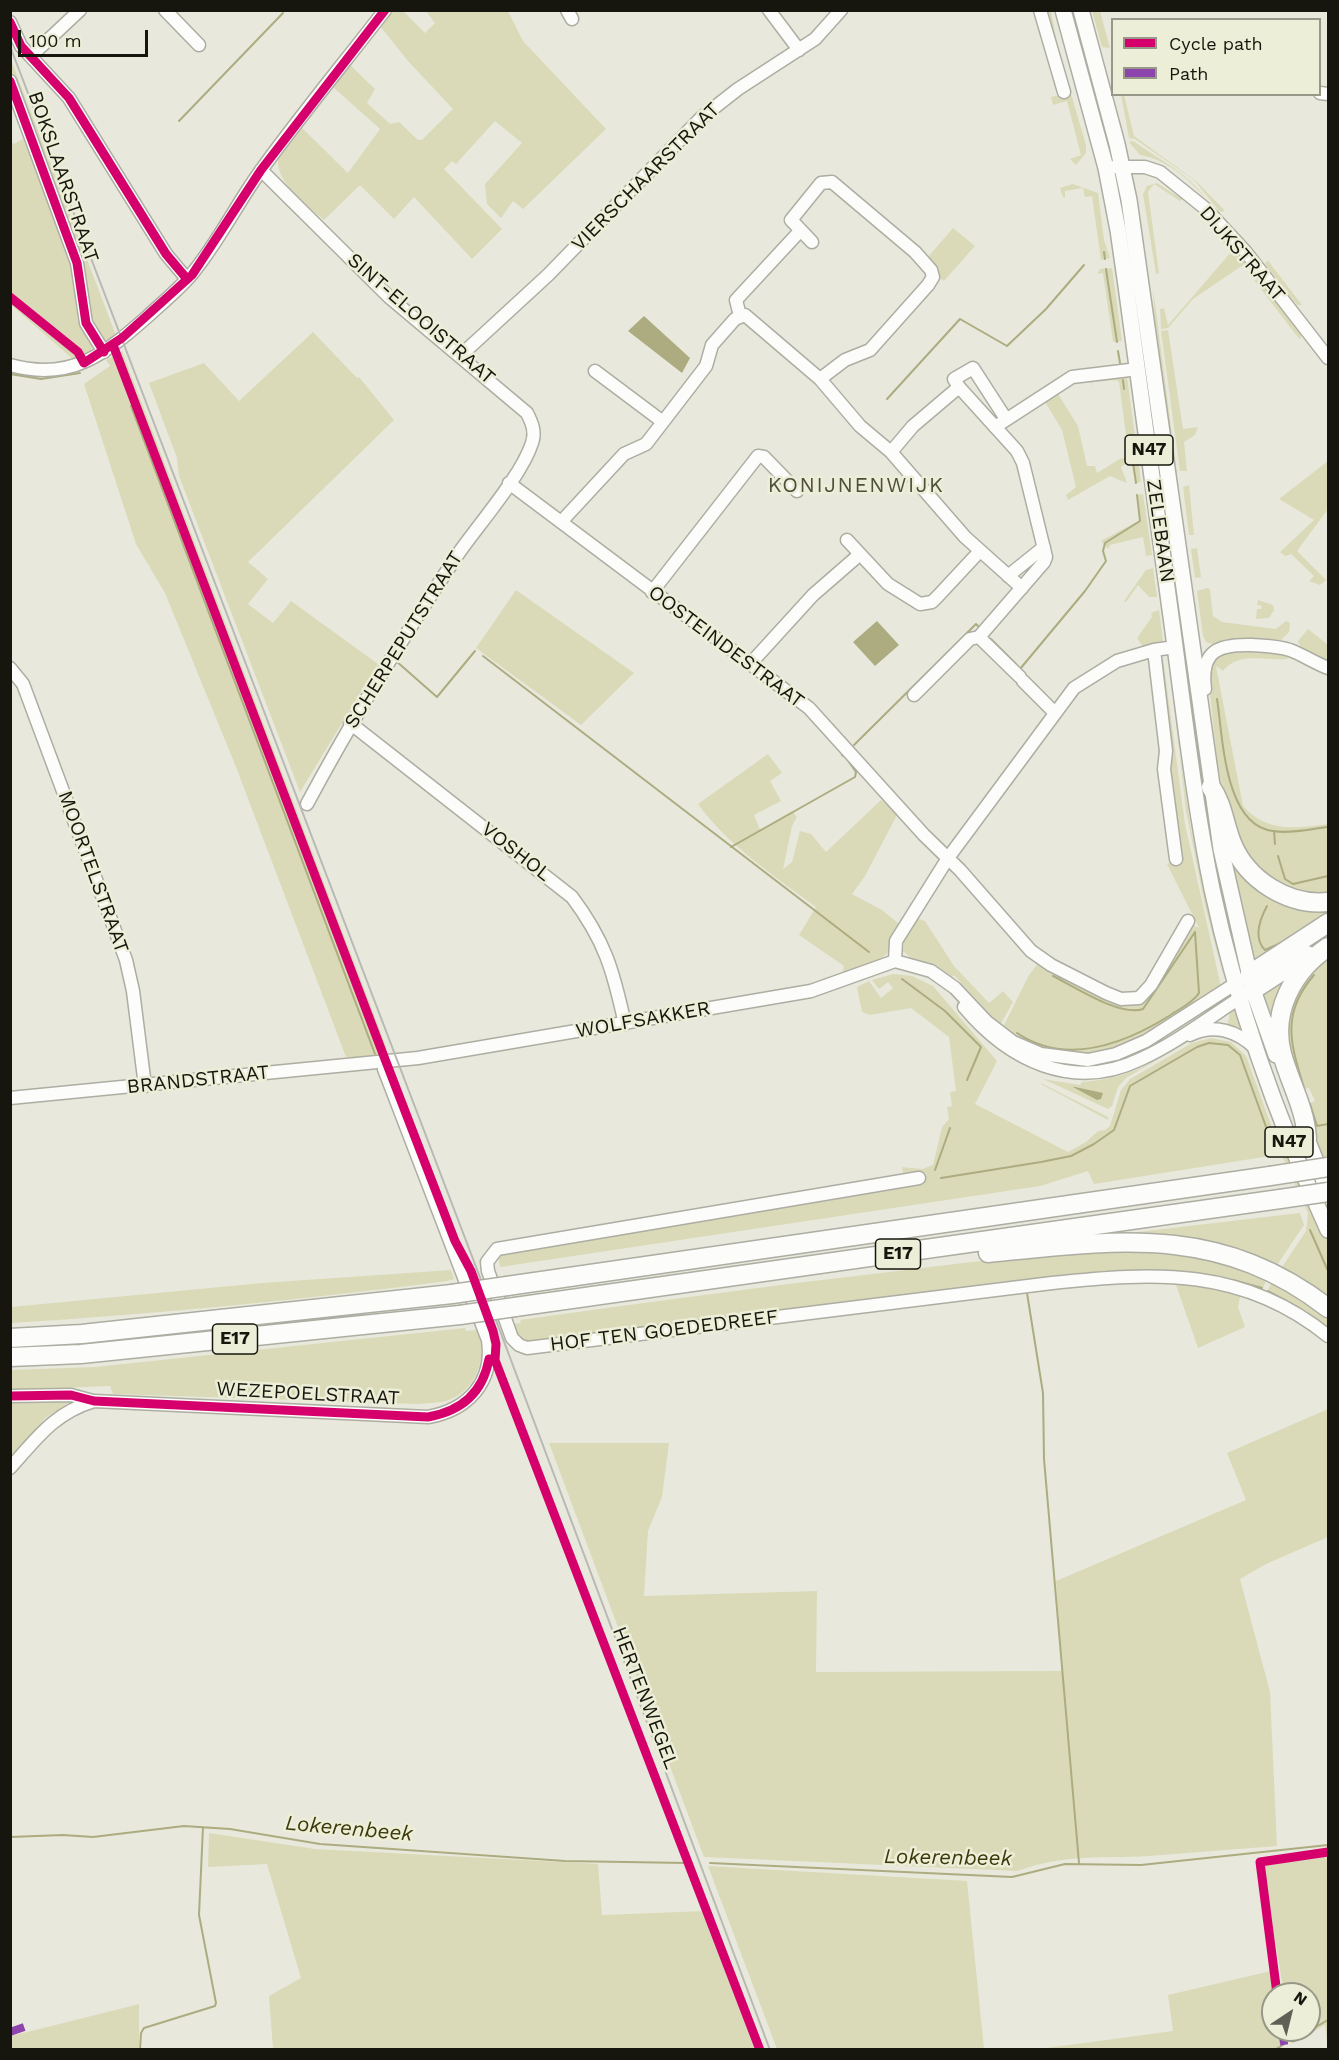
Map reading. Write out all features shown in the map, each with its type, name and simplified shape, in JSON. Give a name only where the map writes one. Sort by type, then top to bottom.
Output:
[{"type":"highway","points":[[1216,793],[1232,844],[1253,875],[1272,889],[1294,898],[1329,902]]},
{"type":"highway","points":[[1245,986],[1329,923]]},
{"type":"highway","points":[[1245,986],[1329,940]]},
{"type":"highway","points":[[1307,1138],[1305,1118],[1282,1051],[1280,1018],[1293,982],[1309,962],[1329,947]]},
{"type":"highway","name":"E17","points":[[10,1338],[82,1334],[452,1294],[1329,1167]]},
{"type":"highway","name":"E17","points":[[10,1357],[81,1354],[460,1315],[1329,1191]]},
{"type":"highway","points":[[897,1254],[933,1258],[1113,1242],[1181,1245],[1232,1256],[1261,1266],[1293,1283],[1329,1308]]},
{"type":"main road","name":"ZELEBAAN","points":[[1063,10],[1106,168],[1138,369],[1206,858],[1245,986]]},
{"type":"main road","name":"ZELEBAAN","points":[[1082,10],[1123,166],[1148,319],[1216,793],[1221,849],[1245,986]]},
{"type":"main road","name":"N47","points":[[1245,986],[1257,1051],[1288,1139],[1329,1230]]},
{"type":"main road","name":"N47","points":[[1245,986],[1329,1191]]},
{"type":"street","points":[[31,56],[80,10]]},
{"type":"street","points":[[165,10],[199,45]]},
{"type":"street","points":[[10,365],[33,371],[60,369],[88,362],[109,348],[187,279],[261,170],[385,10]]},
{"type":"street","points":[[769,10],[799,50]]},
{"type":"street","name":"VIERSCHAARSTRAAT","points":[[460,356],[548,275],[701,118],[738,89],[815,39],[841,10]]},
{"type":"street","points":[[1040,10],[1064,92]]},
{"type":"street","name":"BOKSLAARSTRAAT","points":[[10,22],[20,45],[69,98],[166,254],[187,279]]},
{"type":"street","name":"BOKSLAARSTRAAT","points":[[10,81],[77,263],[86,323],[109,348]]},
{"type":"street","name":"DIJKSTRAAT","points":[[1106,168],[1123,166],[1152,168],[1206,209],[1245,251],[1329,358]]},
{"type":"street","name":"SINT-ELOOISTRAAT","points":[[261,170],[389,297],[527,413],[534,432],[532,444],[509,483]]},
{"type":"street","points":[[812,242],[791,220],[821,183],[832,182],[915,252],[931,270],[933,277],[870,350],[845,360],[820,379]]},
{"type":"street","points":[[740,316],[736,300],[800,231]]},
{"type":"street","points":[[561,522],[624,454],[646,444],[706,366],[712,345],[740,316],[745,315],[820,379],[860,426],[891,452],[979,552],[1022,588]]},
{"type":"street","points":[[914,695],[970,639],[979,637],[1044,562],[1044,547],[1023,463],[954,378],[973,368],[1006,419]]},
{"type":"street","points":[[995,427],[1072,377],[1138,369]]},
{"type":"street","points":[[595,370],[663,422]]},
{"type":"street","points":[[891,452],[913,426],[959,387]]},
{"type":"street","points":[[652,592],[758,456],[764,457],[798,491]]},
{"type":"street","name":"OOSTEINDESTRAAT","points":[[509,483],[809,708],[1031,951],[1071,976],[1121,999],[1138,998],[1151,985],[1188,921]]},
{"type":"street","name":"SCHERPEPUTSTRAAT","points":[[308,804],[350,723],[407,630],[509,483]]},
{"type":"street","points":[[847,540],[888,584],[920,604],[932,602],[979,552]]},
{"type":"street","points":[[1008,576],[1044,547]]},
{"type":"street","points":[[751,663],[813,596],[859,555]]},
{"type":"street","points":[[979,637],[1055,713]]},
{"type":"street","points":[[1216,793],[1204,682],[1204,667],[1209,657],[1223,646],[1275,647],[1288,649],[1329,668]]},
{"type":"street","points":[[1175,647],[1154,650],[1117,661],[1074,688],[948,858],[896,941],[895,961],[924,968],[941,978],[955,988],[996,1030],[1013,1042],[1041,1054],[1088,1060],[1133,1048],[1245,986]]},
{"type":"street","points":[[1154,650],[1166,751],[1164,769],[1176,859]]},
{"type":"street","name":"MOORTELSTRAAT","points":[[10,668],[23,684],[126,960],[134,991],[146,1086]]},
{"type":"street","name":"VOSHOL","points":[[350,723],[572,897],[593,925],[611,963],[625,1024]]},
{"type":"street","name":"WOLFSAKKER","points":[[385,1061],[625,1024],[820,989],[895,961]]},
{"type":"street","points":[[941,978],[981,1028],[1009,1050],[1036,1063],[1071,1072],[1090,1073],[1146,1063],[1189,1035],[1206,1029],[1231,1032],[1248,1042],[1257,1051]]},
{"type":"street","points":[[1117,1069],[1166,1046],[1245,986]]},
{"type":"street","name":"BRANDSTRAAT","points":[[10,1098],[385,1061]]},
{"type":"street","name":"WEZEPOELSTRAAT","points":[[10,1468],[52,1421],[73,1407],[94,1401],[429,1418],[455,1410],[469,1400],[483,1382],[489,1354],[485,1329],[384,1069],[385,1061]]},
{"type":"street","name":"HOF TEN GOEDEDREEF","points":[[919,1178],[497,1249],[487,1262],[488,1271],[512,1338],[519,1345],[527,1348],[1052,1283],[1129,1278],[1203,1280],[1249,1289],[1286,1306],[1329,1336]]},
{"type":"street","points":[[10,1396],[71,1395],[94,1401]]},
{"type":"shaded area","points":[[393,11],[403,11],[425,33],[435,23],[426,11],[508,11],[523,41],[606,129],[523,209],[513,201],[501,218],[487,204],[485,184],[522,143],[495,121],[456,164],[452,161],[444,169],[502,229],[472,259],[414,197],[394,219],[360,185],[324,220],[294,193],[279,169],[278,160],[302,128],[348,173],[380,129],[333,87],[350,65],[375,89],[367,103],[390,124],[399,122],[418,140],[422,140],[453,109],[408,61],[380,26]]},
{"type":"shaded area","points":[[1044,11],[1051,11],[1059,53],[1086,145],[1086,153],[1076,165],[1070,159],[1081,155],[1067,101],[1053,105],[1051,97],[1065,94]]},
{"type":"shaded area","points":[[1092,11],[1100,11],[1110,48],[1102,47]]},
{"type":"shaded area","points":[[10,57],[117,338],[107,340],[101,338],[89,319],[72,237],[11,72]]},
{"type":"shaded area","points":[[1121,96],[1124,96],[1134,136],[1196,181],[1225,211],[1220,212],[1194,180],[1135,139],[1129,138]]},
{"type":"shaded area","points":[[23,139],[47,197],[71,268],[78,321],[93,344],[90,354],[74,360],[11,305],[10,140],[14,144]]},
{"type":"shaded area","points":[[1133,141],[1182,174],[1199,190],[1206,199],[1192,184],[1168,165],[1140,155],[1129,142]]},
{"type":"shaded area","points":[[1157,183],[1182,199],[1180,201],[1154,184],[1148,192],[1159,273],[1156,274],[1143,194],[1147,186]]},
{"type":"shaded area","points":[[1073,184],[1098,193],[1104,240],[1110,258],[1101,260],[1092,196],[1085,197],[1083,188],[1065,191],[1065,198],[1063,197],[1060,188]]},
{"type":"shaded area","points":[[953,228],[975,246],[944,281],[940,278],[937,266],[928,257]]},
{"type":"shaded area","points":[[1221,235],[1246,263],[1193,299],[1168,328],[1161,329],[1160,309],[1164,308],[1168,325],[1231,252],[1217,236]]},
{"type":"shaded area","points":[[1268,260],[1302,305],[1297,305],[1265,264]]},
{"type":"shaded area","points":[[1112,268],[1122,341],[1113,342],[1103,273],[1097,274],[1100,269]]},
{"type":"shaded area","points":[[1254,280],[1259,281],[1301,335],[1300,340]]},
{"type":"shaded area","points":[[1153,288],[1177,473],[1175,474],[1156,345]]},
{"type":"shaded area","points":[[1136,307],[1241,968],[1220,881],[1198,750],[1191,724]]},
{"type":"shaded area","points":[[644,316],[690,358],[682,373],[628,331]]},
{"type":"shaded area","points":[[1168,330],[1183,429],[1198,427],[1195,435],[1184,442],[1187,471],[1180,471],[1161,331]]},
{"type":"shaded area","points":[[313,332],[357,378],[359,377],[394,420],[248,562],[268,579],[248,604],[273,623],[291,601],[378,664],[300,792],[179,476],[177,458],[149,383],[204,363],[239,401]]},
{"type":"shaded area","points":[[122,351],[378,1025],[387,1049],[385,1052],[119,354]]},
{"type":"shaded area","points":[[116,355],[382,1057],[346,1057],[236,767],[165,593],[136,544],[84,384],[110,366],[106,360]]},
{"type":"shaded area","points":[[1127,376],[1141,482],[1135,483],[1132,460],[1121,467],[1127,483],[1110,476],[1068,500],[1066,495],[1076,487],[1062,430],[1045,402],[1058,394],[1078,426],[1087,466],[1095,466],[1097,473],[1120,459],[1129,457],[1119,382],[1116,380],[1093,382],[1093,378]]},
{"type":"shaded area","points":[[1328,461],[1328,509],[1297,551],[1326,580],[1320,585],[1309,581],[1314,576],[1291,554],[1285,556],[1280,552],[1314,520],[1279,499]]},
{"type":"shaded area","points":[[1189,485],[1194,535],[1189,535],[1183,487]]},
{"type":"shaded area","points":[[1143,494],[1152,555],[1146,556],[1143,537],[1110,545],[1108,549],[1101,541],[1140,520],[1137,495]]},
{"type":"shaded area","points":[[1197,548],[1201,577],[1195,578],[1191,549]]},
{"type":"shaded area","points":[[1153,568],[1157,597],[1149,597],[1138,585],[1126,602],[1124,601],[1146,570]]},
{"type":"shaded area","points":[[1210,589],[1213,616],[1222,622],[1276,629],[1286,621],[1290,623],[1289,632],[1278,643],[1231,641],[1215,645],[1206,642],[1203,636],[1197,591]]},
{"type":"shaded area","points":[[516,590],[634,673],[581,725],[476,648]]},
{"type":"shaded area","points":[[1258,600],[1273,605],[1274,610],[1269,618],[1256,619],[1257,609],[1261,609],[1262,606],[1257,605]]},
{"type":"shaded area","points":[[1159,610],[1163,641],[1143,647],[1137,638],[1152,617],[1151,613]]},
{"type":"shaded area","points":[[877,621],[899,645],[875,666],[853,642]]},
{"type":"shaded area","points":[[1308,629],[1328,645],[1328,662],[1302,649],[1298,641]]},
{"type":"shaded area","points":[[1253,648],[1290,655],[1287,659],[1244,659],[1229,665],[1223,671],[1216,666],[1243,806],[1252,815],[1272,825],[1305,827],[1328,824],[1328,895],[1297,891],[1267,879],[1250,863],[1238,841],[1228,814],[1217,756],[1208,677],[1215,660],[1223,653]]},
{"type":"shaded area","points":[[1163,658],[1185,824],[1221,987],[1169,1022],[1116,1048],[1088,1054],[1061,1054],[1032,1045],[1003,1027],[1029,975],[1039,962],[1104,998],[1130,1003],[1141,1001],[1155,988],[1170,967],[1193,925],[1199,928],[1167,864],[1181,861],[1159,660]]},
{"type":"shaded area","points":[[1169,662],[1180,724],[1179,749],[1191,829],[1224,979],[1205,906],[1186,811]]},
{"type":"shaded area","points":[[768,754],[782,773],[770,781],[781,801],[754,815],[760,830],[792,811],[797,817],[792,826],[783,869],[792,862],[800,831],[811,834],[826,852],[881,800],[898,813],[865,876],[852,894],[882,910],[899,924],[889,951],[874,962],[842,973],[844,966],[799,935],[816,907],[738,847],[710,820],[698,804]]},
{"type":"shaded area","points":[[1227,844],[1238,865],[1328,907],[1328,918],[1254,962]]},
{"type":"shaded area","points":[[916,918],[925,921],[954,966],[989,1003],[1003,991],[1013,1002],[1000,1025],[954,975],[952,977],[912,959],[903,951],[905,935]]},
{"type":"shaded area","points":[[1328,956],[1328,1175],[1316,1147],[1305,1105],[1315,1101],[1309,1088],[1299,1090],[1287,1059],[1285,1041],[1289,1013],[1300,986],[1317,964]]},
{"type":"shaded area","points":[[1301,964],[1273,1029],[1261,989]]},
{"type":"shaded area","points":[[893,974],[912,976],[933,986],[997,1061],[975,1104],[1068,1152],[1086,1142],[1098,1131],[1110,1126],[1121,1090],[1130,1079],[1192,1043],[1211,1038],[1231,1042],[1246,1056],[1276,1139],[1276,1155],[1094,1184],[1088,1171],[1040,1186],[500,1267],[498,1251],[904,1180],[902,1167],[922,1169],[933,1165],[942,1127],[949,1119],[947,1107],[952,1106],[950,1092],[956,1091],[949,1037],[911,1008],[870,1015],[862,1012],[857,987],[869,981],[881,998],[893,988],[888,982],[879,989],[872,980]]},
{"type":"shaded area","points":[[1236,1006],[1246,1035],[1227,1027],[1231,1007]]},
{"type":"shaded area","points":[[1231,1036],[1250,1050],[1327,1238],[1328,1300],[1282,1267],[1306,1231],[1308,1213],[1281,1154],[1279,1136],[1252,1059],[1244,1047]]},
{"type":"shaded area","points":[[1188,1042],[1126,1078],[1118,1087],[1112,1106],[1108,1109],[1043,1079],[1080,1085],[1082,1082],[1117,1076],[1149,1064]]},
{"type":"shaded area","points":[[1041,1084],[1108,1117],[1108,1120]]},
{"type":"shaded area","points":[[1073,1087],[1103,1093],[1101,1099],[1097,1100]]},
{"type":"shaded area","points":[[1300,1213],[1304,1225],[1277,1265],[1242,1253],[1112,1235]]},
{"type":"shaded area","points":[[1143,1249],[1221,1260],[1267,1280],[1261,1291],[1129,1274],[524,1345],[509,1325],[521,1323],[520,1320],[979,1261]]},
{"type":"shaded area","points":[[451,1270],[454,1279],[393,1288],[175,1311],[11,1323],[11,1307],[262,1283]]},
{"type":"shaded area","points":[[1175,1282],[1241,1292],[1238,1307],[1245,1327],[1198,1348]]},
{"type":"shaded area","points":[[1272,1282],[1328,1316],[1328,1327],[1268,1289]]},
{"type":"shaded area","points":[[465,1328],[466,1331],[478,1330],[481,1340],[477,1372],[465,1390],[446,1401],[439,1402],[418,1404],[113,1394],[110,1386],[11,1390],[10,1370],[95,1367]]},
{"type":"shaded area","points":[[69,1399],[68,1403],[45,1418],[11,1459],[11,1400]]},
{"type":"shaded area","points":[[1328,1409],[1328,1537],[1266,1564],[1240,1579],[1270,1692],[1277,1846],[1149,1856],[1068,1859],[1018,1871],[704,1857],[549,1443],[669,1443],[662,1497],[648,1531],[644,1596],[817,1591],[816,1672],[1062,1671],[1056,1581],[1246,1500],[1227,1453]]},
{"type":"shaded area","points":[[209,1833],[315,1849],[598,1864],[602,1915],[705,1911],[756,2049],[273,2049],[269,1996],[301,1978],[267,1864],[208,1867]]},
{"type":"shaded area","points":[[1328,1855],[1328,2049],[1325,2025],[1321,2027],[1321,1982],[1282,1982],[1263,1869],[1274,1861]]},
{"type":"shaded area","points":[[708,1866],[967,1881],[984,2049],[777,2049]]},
{"type":"shaded area","points":[[1271,1971],[1272,1982],[1261,1982],[1261,2042],[1281,2042],[1282,2049],[1039,2049],[1173,2031],[1168,1995]]},
{"type":"shaded area","points":[[139,2004],[139,2049],[11,2049],[11,2036]]},
{"type":"waterway","points":[[179,121],[283,13]]},
{"type":"waterway","points":[[1104,252],[1105,259]]},
{"type":"waterway","points":[[887,399],[960,319],[1007,346],[1046,309],[1084,265]]},
{"type":"waterway","points":[[1106,269],[1117,342]]},
{"type":"waterway","points":[[1118,351],[1120,363]]},
{"type":"waterway","points":[[10,374],[41,379],[80,373]]},
{"type":"waterway","points":[[1123,380],[1124,389]]},
{"type":"waterway","points":[[131,406],[375,1054]]},
{"type":"waterway","points":[[1132,456],[1136,483]]},
{"type":"waterway","points":[[1020,669],[1085,591],[1106,561],[1103,551],[1105,543],[1140,521],[1137,495]]},
{"type":"waterway","points":[[854,745],[976,624],[978,626]]},
{"type":"waterway","points":[[991,639],[1016,664]]},
{"type":"waterway","points":[[396,661],[437,697],[475,651]]},
{"type":"waterway","points":[[483,656],[869,952]]},
{"type":"waterway","points":[[1217,699],[1224,756],[1235,797],[1244,813],[1257,825],[1273,831],[1294,832],[1328,827]]},
{"type":"waterway","points":[[731,847],[855,777],[856,772],[849,762]]},
{"type":"waterway","points":[[1274,831],[1275,844]]},
{"type":"waterway","points":[[1278,856],[1285,879],[1293,884],[1328,876]]},
{"type":"waterway","points":[[1267,906],[1260,922],[1259,940],[1265,950],[1281,943]]},
{"type":"waterway","points":[[1053,976],[1110,1005],[1122,1009],[1143,1009],[1195,932]]},
{"type":"waterway","points":[[1017,1033],[1036,1043],[1075,1050],[1114,1042],[1152,1026],[1186,1006],[1199,993],[1195,932]]},
{"type":"waterway","points":[[1304,1088],[1292,1044],[1292,1017],[1303,989],[1314,975]]},
{"type":"waterway","points":[[902,979],[945,1011],[981,1047],[967,1080]]},
{"type":"waterway","points":[[941,1178],[1071,1156],[1114,1130],[1130,1086],[1197,1047],[1209,1043],[1228,1045],[1240,1055],[1269,1135]]},
{"type":"waterway","points":[[1310,1104],[1317,1126],[1328,1124]]},
{"type":"waterway","points":[[935,1170],[950,1128]]},
{"type":"waterway","points":[[1310,1230],[1328,1271]]},
{"type":"waterway","points":[[1233,1280],[1262,1288]]},
{"type":"waterway","points":[[1268,1291],[1299,1308]]},
{"type":"waterway","points":[[1027,1293],[1043,1393],[1044,1459],[1079,1863]]},
{"type":"waterway","name":"Lokerenbeek","points":[[10,1837],[63,1835],[93,1837],[184,1826],[230,1829],[320,1844],[565,1861],[686,1863]]},
{"type":"waterway","points":[[140,2050],[141,2033],[144,2028],[215,2006],[216,2003],[199,1915],[203,1827]]},
{"type":"waterway","name":"Lokerenbeek","points":[[710,1863],[1012,1877],[1065,1864],[1141,1865],[1328,1845]]},
{"type":"waterway","points":[[1321,2024],[1328,2020]]},
{"type":"waterway","points":[[1274,2050],[1283,2045]]},
{"type":"railway","points":[[10,46],[470,1251],[770,2050]]},
{"type":"marked path","points":[[10,2032],[27,2026]]},
{"type":"marked path","points":[[1284,2042],[1285,2050]]},
{"type":"cycle path","points":[[10,297],[78,352],[84,363],[122,338],[192,275],[261,170],[385,10]]},
{"type":"cycle path","points":[[10,22],[21,46],[69,98],[166,254],[187,279]]},
{"type":"cycle path","points":[[10,81],[77,263],[86,323],[104,352]]},
{"type":"cycle path","points":[[113,345],[455,1241],[471,1271],[493,1331],[496,1344],[495,1360]]},
{"type":"cycle path","points":[[10,1396],[71,1395],[94,1401],[428,1417],[461,1405],[482,1381],[489,1359],[495,1360]]},
{"type":"cycle path","name":"HERTENWEGEL","points":[[495,1360],[760,2050]]},
{"type":"cycle path","points":[[1275,1982],[1260,1862],[1328,1852]]},
{"type":"district","name":"KONIJNENWIJK","points":[[856,486]]}]
